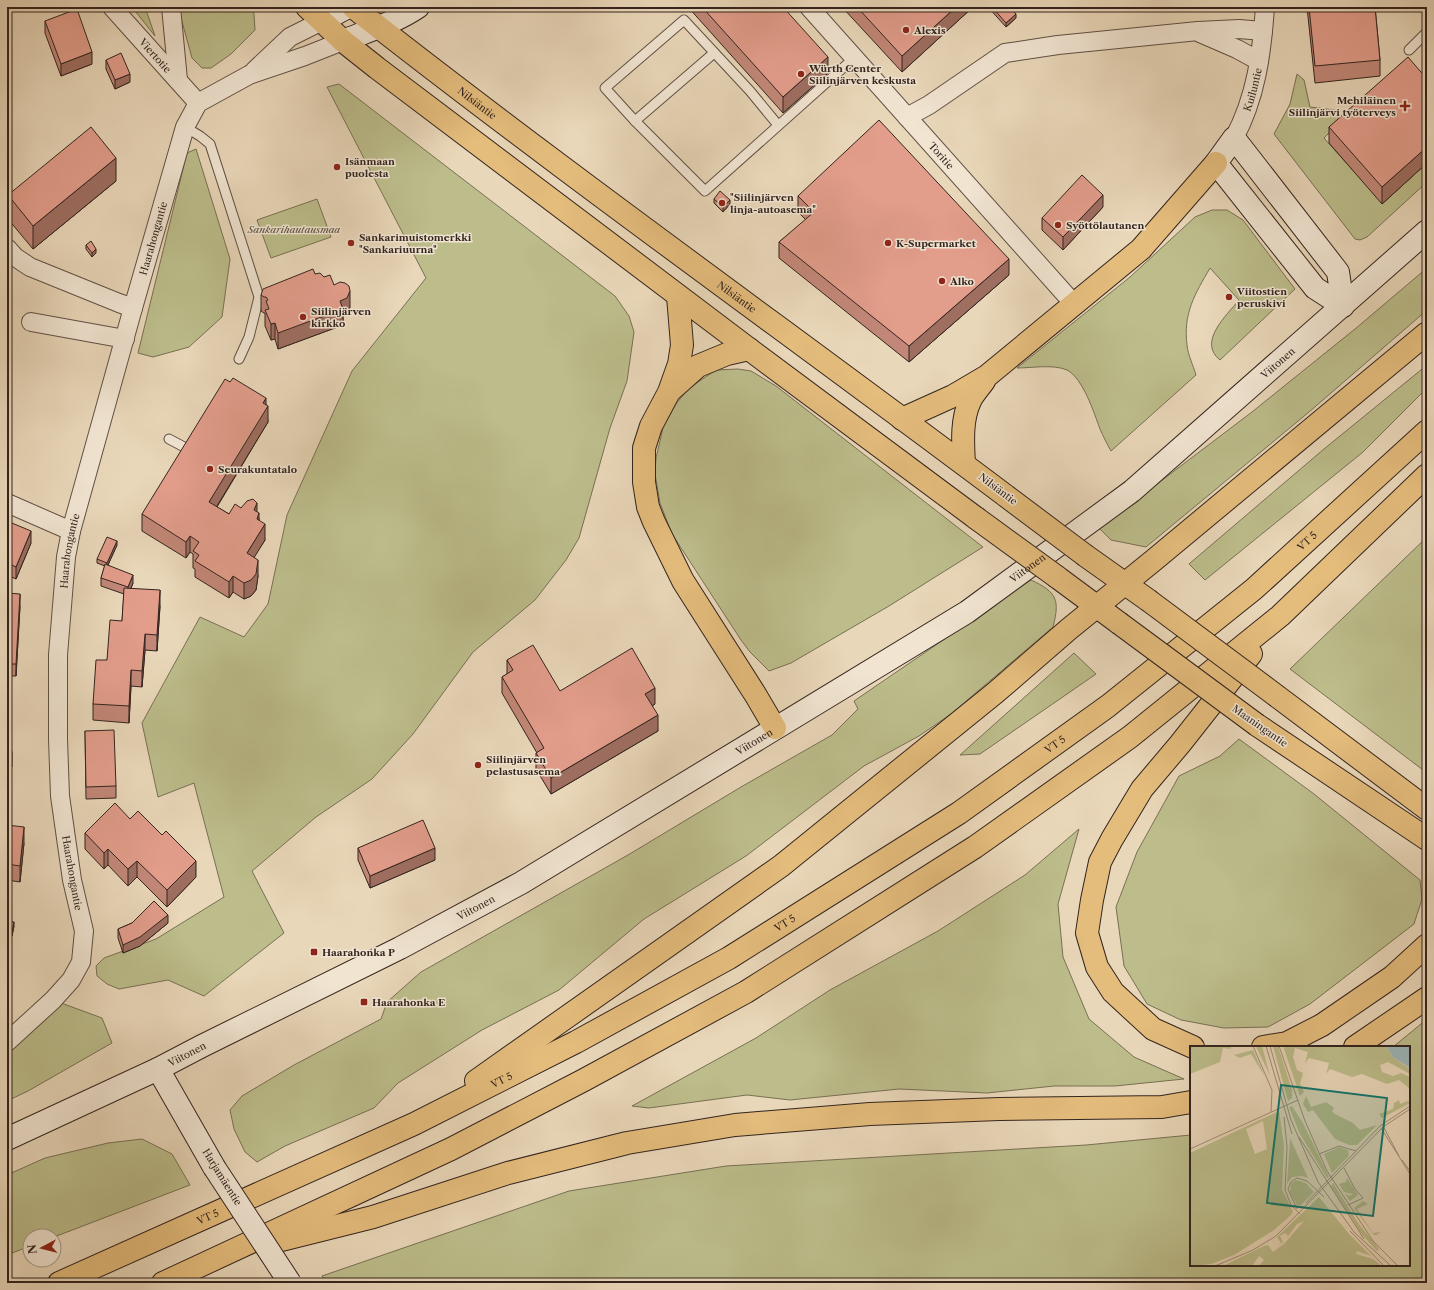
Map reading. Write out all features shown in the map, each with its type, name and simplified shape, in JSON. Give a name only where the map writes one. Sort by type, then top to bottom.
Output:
[{"type":"main road","points":[[314,14],[348,7]]},
{"type":"main road","name":"Nilsiäntie","points":[[353,7],[598,193],[1124,584]]},
{"type":"main road","points":[[343,41],[378,27],[411,12],[418,7]]},
{"type":"main road","points":[[314,14],[343,41],[383,73],[678,296],[1096,607]]},
{"type":"main road","points":[[1234,138],[1338,272],[1343,306]]},
{"type":"main road","name":"Kuiluntie","points":[[1216,163],[1234,138]]},
{"type":"main road","points":[[902,419],[953,396],[987,376],[1141,249],[1216,163],[1315,288],[1343,306]]},
{"type":"main road","name":"Viitonen","points":[[7,1138],[158,1069],[400,948],[521,883],[967,612],[1132,490],[1427,232]]},
{"type":"main road","points":[[678,296],[682,345],[679,364],[669,392],[651,426],[644,448],[644,482],[648,507],[683,581],[775,728]]},
{"type":"main road","points":[[414,1124],[781,866],[995,693],[1096,607],[1427,333]]},
{"type":"main road","points":[[669,392],[698,366],[727,354],[749,349]]},
{"type":"main road","points":[[964,464],[963,443],[965,418],[970,402],[987,376]]},
{"type":"main road","name":"VT 5","points":[[59,1283],[414,1124],[576,1042],[729,958],[959,813],[1108,706],[1254,589],[1427,431]]},
{"type":"main road","points":[[163,1283],[451,1149],[584,1080],[746,992],[975,847],[1130,737],[1280,616],[1427,475]]},
{"type":"main road","points":[[1124,584],[1148,600],[1427,808]]},
{"type":"main road","name":"Maaningantie","points":[[1096,607],[1257,725],[1427,839]]},
{"type":"main road","points":[[1191,1046],[1152,1029],[1113,992],[1097,967],[1087,933],[1092,900],[1100,862],[1142,789],[1180,744],[1280,616]]},
{"type":"main road","points":[[1268,1046],[1287,1042],[1322,1025],[1392,977],[1427,945]]},
{"type":"main road","points":[[1355,1046],[1427,998]]},
{"type":"main road","name":"Harjamäentie","points":[[158,1069],[214,1167],[290,1283]]},
{"type":"main road","points":[[226,1254],[373,1217],[508,1173],[626,1143],[735,1125],[870,1114],[999,1109],[1162,1107],[1190,1102]]},
{"type":"street","name":"Viertotie","points":[[112,7],[198,104]]},
{"type":"street","points":[[171,7],[178,80]]},
{"type":"street","name":"Toritie","points":[[810,7],[1074,304]]},
{"type":"street","name":"Kuiluntie","points":[[1234,138],[1244,117],[1254,85],[1259,61],[1265,7]]},
{"type":"street","points":[[249,75],[314,14]]},
{"type":"street","points":[[907,117],[929,105],[1005,53],[1058,45],[1198,31],[1239,28],[1263,31]]},
{"type":"street","points":[[1198,31],[1259,61]]},
{"type":"street","points":[[198,104],[249,75],[343,41]]},
{"type":"street","name":"Haarahongantie","points":[[7,1042],[53,1000],[71,980],[81,962],[84,931],[72,880],[60,796],[58,655],[66,557],[71,531],[185,127],[198,104]]},
{"type":"street","points":[[11,253],[30,267],[133,308]]},
{"type":"street","points":[[31,322],[125,340]]},
{"type":"street","points":[[7,503],[71,531]]},
{"type":"lane","points":[[778,125],[750,91],[684,20],[605,88],[635,121],[705,190],[854,58]]},
{"type":"lane","points":[[1409,50],[1427,32]]},
{"type":"lane","points":[[635,121],[714,53]]},
{"type":"lane","points":[[185,127],[210,144],[259,297],[249,337],[238,359]]},
{"type":"lane","points":[[168,439],[186,448]]},
{"type":"green space","points":[[132,7],[145,7],[155,36]]},
{"type":"green space","points":[[178,7],[251,7],[254,14],[255,30],[231,54],[211,68],[202,68],[192,58]]},
{"type":"green space","points":[[1297,74],[1304,80],[1310,107],[1335,110],[1340,122],[1324,138],[1382,203],[1427,163],[1427,182],[1367,237],[1360,240],[1355,239],[1274,134],[1290,104]]},
{"type":"green space","points":[[339,84],[615,296],[629,316],[634,332],[627,381],[610,428],[579,538],[566,560],[535,600],[473,652],[413,734],[372,779],[316,817],[252,871],[284,933],[204,996],[168,980],[119,989],[107,984],[97,976],[96,966],[104,958],[156,939],[224,897],[194,783],[158,797],[142,723],[200,617],[244,637],[268,604],[287,515],[352,371],[426,278],[327,87]]},
{"type":"green space","points":[[196,149],[230,259],[222,317],[189,347],[153,357],[138,353],[187,153]]},
{"type":"green space","name":"Sankarihautausmaa","points":[[317,199],[331,237],[271,258],[257,220]]},
{"type":"green space","points":[[1212,210],[1227,210],[1243,220],[1295,289],[1220,360],[1214,353],[1212,345],[1213,337],[1216,329],[1239,300],[1210,268],[1191,304],[1187,323],[1186,334],[1189,356],[1196,375],[1111,451],[1100,429],[1087,396],[1073,374],[1067,370],[1055,367],[1017,368],[1130,277],[1195,217]]},
{"type":"green space","points":[[1427,268],[1427,310],[1309,412],[1146,547],[1111,540],[1099,528],[1252,412],[1355,329]]},
{"type":"green space","points":[[1427,365],[1427,388],[1363,452],[1205,580],[1189,564],[1324,449]]},
{"type":"green space","points":[[738,369],[751,371],[776,386],[983,547],[889,606],[791,663],[769,671],[750,652],[741,640],[672,534],[660,503],[655,474],[656,458],[663,428],[676,404],[689,388],[716,370]]},
{"type":"green space","points":[[1427,537],[1427,773],[1290,669]]},
{"type":"green space","points":[[1031,580],[1040,584],[1051,593],[1054,598],[1056,610],[1053,627],[951,714],[919,736],[864,766],[746,856],[644,919],[559,990],[482,1030],[398,1083],[374,1108],[285,1146],[257,1162],[245,1152],[234,1129],[230,1110],[242,1096],[294,1065],[381,1019],[387,1002],[421,972],[628,855],[741,787],[832,735],[858,709],[854,701]]},
{"type":"green space","points":[[1074,653],[1096,674],[980,754],[960,755]]},
{"type":"green space","points":[[1239,739],[1314,794],[1420,880],[1422,899],[1414,924],[1310,1004],[1268,1027],[1224,1028],[1181,1020],[1147,1004],[1124,966],[1116,907],[1137,852],[1179,776],[1220,756]]},
{"type":"green space","points":[[1079,829],[1058,904],[1063,957],[1089,1019],[1134,1057],[1184,1079],[1115,1086],[1054,1086],[987,1093],[899,1089],[790,1100],[747,1095],[649,1108],[632,1106],[756,1038],[830,990],[938,931],[1025,875]]},
{"type":"green space","points":[[53,1000],[102,1018],[112,1043],[28,1091],[7,1101],[7,1042]]},
{"type":"green space","points":[[1427,1019],[1427,1283],[326,1283],[322,1276],[569,1191],[726,1166],[1086,1145],[1190,1135],[1190,1266],[1410,1266],[1410,1046],[1394,1046]]},
{"type":"green space","points":[[142,1139],[172,1154],[190,1185],[62,1234],[62,1228],[22,1228],[22,1249],[7,1255],[7,1175],[45,1158],[108,1143]]},
{"type":"building","points":[[702,7],[783,7],[828,57],[783,97]]},
{"type":"building","points":[[857,7],[956,7],[902,56]]},
{"type":"building","points":[[992,7],[1010,7],[1016,14],[1006,23]]},
{"type":"building","points":[[1309,7],[1375,7],[1380,60],[1315,66]]},
{"type":"building","points":[[77,9],[92,52],[61,64],[45,21]]},
{"type":"building","points":[[121,53],[130,74],[115,80],[106,60]]},
{"type":"building","points":[[1408,57],[1427,79],[1427,147],[1382,187],[1329,127]]},
{"type":"building","name":"K-Supermarket","points":[[879,120],[1009,259],[909,346],[779,242],[814,212],[798,196]]},
{"type":"building","points":[[91,127],[116,158],[33,226],[8,195]]},
{"type":"building","points":[[1082,175],[1103,195],[1063,237],[1042,218]]},
{"type":"building","points":[[720,191],[730,200],[723,207],[714,199]]},
{"type":"building","points":[[91,241],[96,249],[92,253],[86,245]]},
{"type":"building","points":[[313,269],[315,274],[320,273],[324,277],[330,275],[334,285],[340,282],[349,286],[350,291],[347,298],[340,301],[343,309],[278,333],[275,323],[271,324],[265,310],[269,309],[266,301],[268,300],[266,297],[261,295],[263,289]]},
{"type":"building","name":"Seurakuntatalo","points":[[233,378],[266,398],[263,403],[268,406],[209,502],[229,514],[235,504],[241,508],[247,501],[253,499],[257,503],[254,510],[259,513],[257,519],[265,524],[247,553],[258,560],[256,574],[251,580],[244,583],[233,576],[229,582],[195,561],[199,555],[193,551],[199,542],[190,536],[186,542],[142,514],[225,379],[230,382]]},
{"type":"building","points":[[7,521],[31,531],[16,567],[7,563]]},
{"type":"building","points":[[107,537],[117,541],[107,563],[97,559]]},
{"type":"building","points":[[105,564],[133,575],[128,587],[101,578]]},
{"type":"building","points":[[124,588],[160,590],[157,635],[145,634],[142,671],[131,670],[129,706],[93,704],[96,660],[107,660],[110,620],[122,621]]},
{"type":"building","points":[[7,593],[20,594],[16,664],[7,664]]},
{"type":"building","points":[[533,645],[560,691],[632,648],[655,688],[645,694],[658,715],[551,778],[536,753],[544,748],[502,677],[513,670],[507,660]]},
{"type":"building","points":[[7,715],[12,754],[7,755]]},
{"type":"building","points":[[114,730],[116,786],[86,787],[85,731]]},
{"type":"building","points":[[115,803],[130,819],[138,811],[162,835],[166,831],[196,861],[167,890],[137,861],[128,869],[108,849],[104,853],[85,833]]},
{"type":"building","points":[[423,820],[435,848],[370,876],[358,848]]},
{"type":"building","points":[[7,825],[24,827],[20,866],[7,864]]},
{"type":"building","points":[[154,901],[168,915],[140,937],[123,945],[118,929],[132,923]]},
{"type":"building","points":[[7,920],[14,922],[12,932],[7,931]]},
{"type":"place","name":"Alexis","points":[[906,30]]},
{"type":"place","name":"Würth Center Siilinjärven keskusta","points":[[801,74]]},
{"type":"place","name":"Mehiläinen Siilinjärvi työterveys","points":[[1405,106]]},
{"type":"place","name":"Isänmaan puolesta","points":[[337,167]]},
{"type":"place","name":"\"Siilinjärven linja-autoasema\"","points":[[722,203]]},
{"type":"place","name":"Syöttölautanen","points":[[1058,225]]},
{"type":"place","name":"Sankarimuistomerkki \"Sankariuurna\"","points":[[351,243]]},
{"type":"place","name":"K-Supermarket","points":[[888,243]]},
{"type":"place","name":"Alko","points":[[942,281]]},
{"type":"place","name":"Viitostien peruskivi","points":[[1229,297]]},
{"type":"place","name":"Siilinjärven kirkko","points":[[303,317]]},
{"type":"place","name":"Seurakuntatalo","points":[[210,469]]},
{"type":"place","name":"Siilinjärven pelastusasema","points":[[478,765]]},
{"type":"place","name":"Haarahonka P","points":[[314,952]]},
{"type":"place","name":"Haarahonka E","points":[[364,1002]]}]
